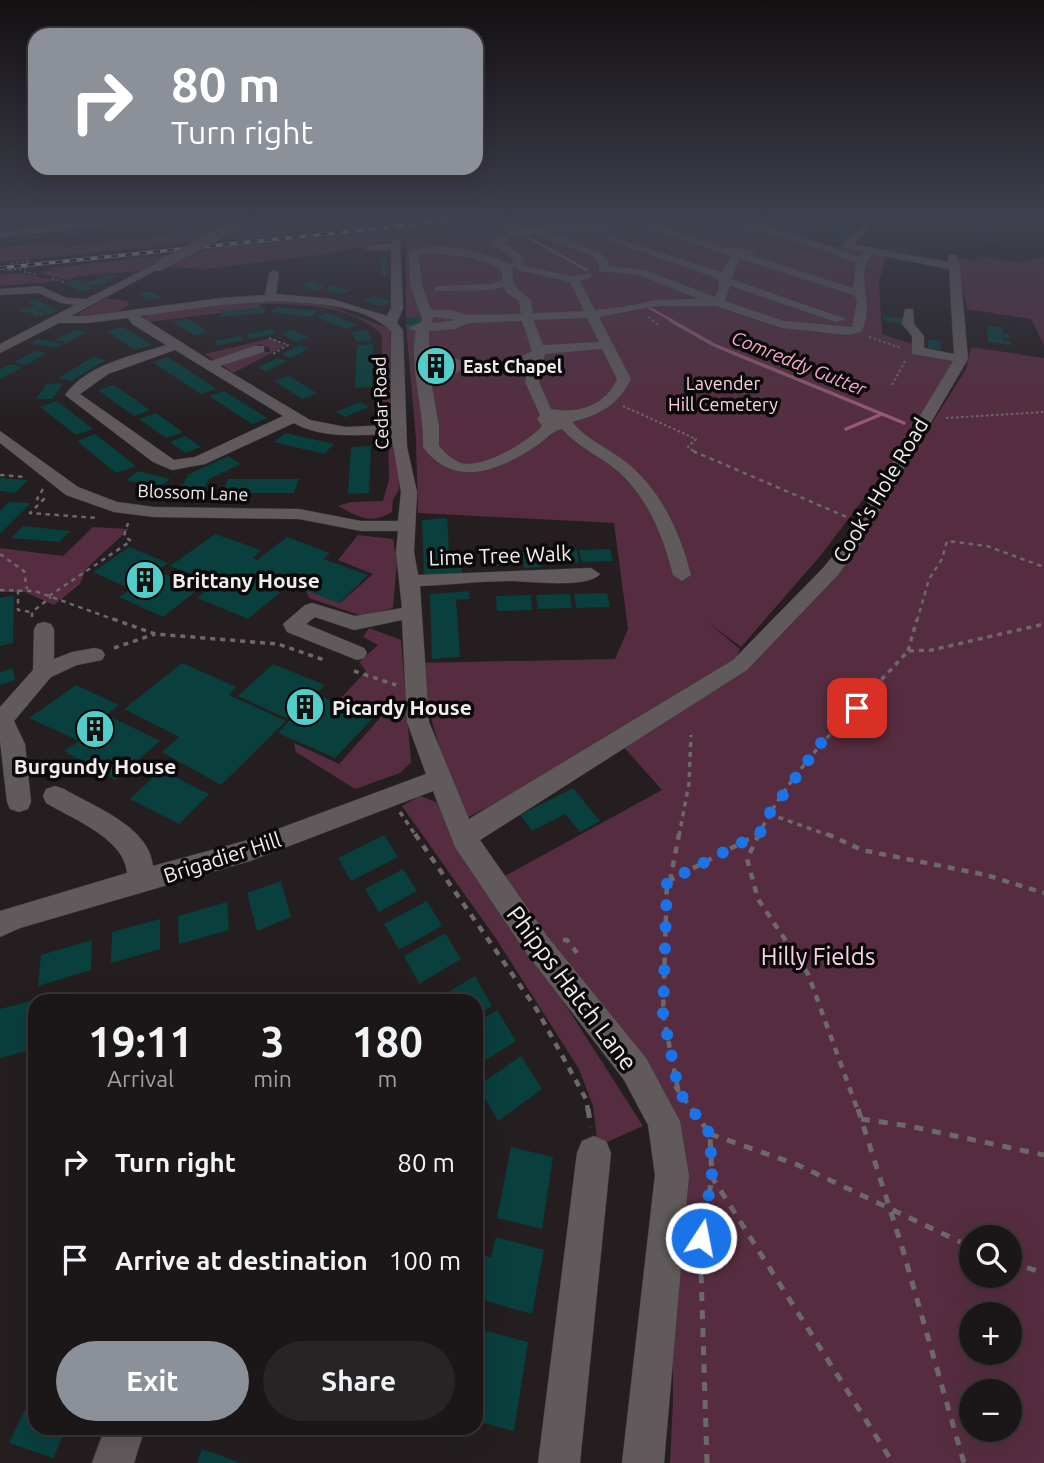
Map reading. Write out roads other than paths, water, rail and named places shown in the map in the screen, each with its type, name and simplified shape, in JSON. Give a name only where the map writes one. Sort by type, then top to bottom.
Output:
[{"type":"street","points":[[4,346],[119,286]]},
{"type":"street","points":[[270,297],[272,286]]},
{"type":"street","points":[[394,326],[397,286]]},
{"type":"street","points":[[418,286],[425,323],[420,348],[432,426],[431,447],[456,467],[472,469],[501,459],[545,432],[558,420],[586,412],[610,400],[624,379],[577,286]]},
{"type":"street","points":[[419,291],[426,286]]},
{"type":"street","points":[[518,286],[525,300],[527,316],[539,351],[533,373],[535,394],[545,412],[558,420],[578,440],[620,465],[647,494],[668,535],[682,575]]},
{"type":"street","points":[[678,286],[782,324],[857,327]]},
{"type":"street","points":[[718,302],[724,286]]},
{"type":"street","points":[[747,286],[857,327]]},
{"type":"street","points":[[837,286],[858,293],[863,301],[857,327]]},
{"type":"street","points":[[858,293],[859,286]]},
{"type":"street","points":[[909,312],[908,324],[918,336],[917,352],[961,359],[956,286]]},
{"type":"street","points":[[0,292],[40,289],[65,301],[86,303]]},
{"type":"street","points":[[57,319],[76,320],[270,297],[321,300],[344,305],[394,326],[425,323],[451,314],[466,319],[589,314],[623,311],[656,303],[718,302]]},
{"type":"street","points":[[132,313],[136,321],[316,428],[398,429]]},
{"type":"street","name":"Cedar Road","points":[[394,326],[399,447],[409,492],[406,526]]},
{"type":"street","points":[[176,345],[110,368],[77,388],[72,396],[159,459],[172,465],[199,461],[294,417]]},
{"type":"street","points":[[424,377],[441,376],[461,366],[513,363],[532,358],[539,351],[561,346],[608,345]]},
{"type":"street","points":[[209,366],[259,349]]},
{"type":"street","points":[[423,359],[447,358],[461,366]]},
{"type":"street","name":"Cook's Hole Road","points":[[464,839],[478,826],[740,665],[830,572],[850,547],[906,455],[923,419],[961,359]]},
{"type":"street","points":[[513,363],[533,373]]},
{"type":"street","name":"Blossom Lane","points":[[0,436],[72,491],[114,508],[154,512],[299,514],[361,526],[406,526]]},
{"type":"street","name":"Phipps Hatch Lane","points":[[406,526],[405,552],[410,581],[418,722],[464,839],[537,945],[635,1069],[664,1121],[672,1175],[643,1463]]},
{"type":"street","name":"Lime Tree Walk","points":[[410,581],[591,574]]},
{"type":"street","points":[[350,660],[293,624],[312,610],[354,623],[412,612]]},
{"type":"street","points":[[38,620],[44,672]]},
{"type":"street","points":[[19,802],[13,744],[1,720],[44,672],[72,659],[95,655]]},
{"type":"street","name":"Brigadier Hill","points":[[0,924],[15,917],[250,850],[440,779]]},
{"type":"street","points":[[55,796],[125,838],[139,859],[141,883]]},
{"type":"street","points":[[559,1463],[594,1153]]},
{"type":"street","points":[[113,1463],[123,1435]]},
{"type":"waterway","name":"Comreddy Gutter","points":[[648,307],[673,321]]},
{"type":"waterway","name":"Comreddy Gutter","points":[[670,320],[714,345],[904,423]]},
{"type":"waterway","points":[[846,429],[882,414]]},
{"type":"place","name":"East Chapel","points":[[436,366]]},
{"type":"place","name":"Brittany House","points":[[145,580]]},
{"type":"place","name":"Picardy House","points":[[305,707]]},
{"type":"place","name":"Burgundy House","points":[[95,729]]},
{"type":"park label","name":"Lavender Hill Cemetery","points":[[723,393]]},
{"type":"park label","name":"Hilly Fields","points":[[818,956]]}]
